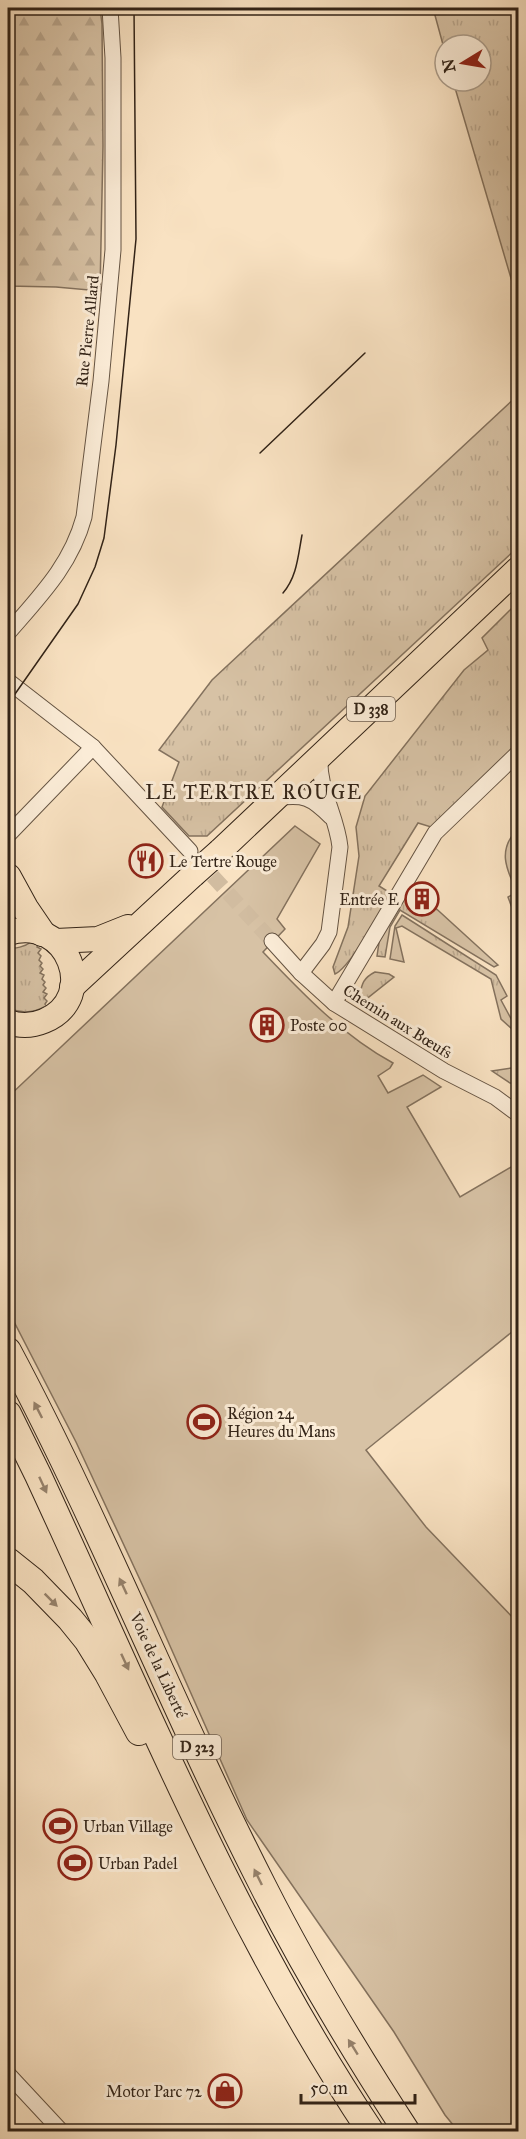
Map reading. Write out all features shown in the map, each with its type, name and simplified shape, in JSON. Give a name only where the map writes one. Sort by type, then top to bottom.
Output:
[{"type":"highway","points":[[8,877],[25,908],[49,937]]},
{"type":"highway","name":"Voie de la Liberté","points":[[8,1351],[70,1474],[263,1886],[340,2027],[407,2132]]},
{"type":"highway","name":"Voie de la Liberté","points":[[8,1414],[234,1898],[305,2025],[371,2132]]},
{"type":"highway","points":[[8,1561],[33,1581],[87,1640],[147,1747],[236,1929],[317,2071],[360,2132]]},
{"type":"main road","name":"D 338","points":[[72,987],[519,569]]},
{"type":"main road","name":"D 338","points":[[49,937],[99,939],[142,921]]},
{"type":"main road","points":[[8,933],[28,930],[49,937],[64,951],[73,974],[72,987],[63,1006],[53,1016],[40,1023],[11,1028]]},
{"type":"street","name":"Rue Pierre Allard","points":[[8,633],[69,558],[84,517],[101,381],[113,250],[114,58],[110,8]]},
{"type":"street","points":[[8,681],[93,747],[190,852]]},
{"type":"street","points":[[8,835],[93,747]]},
{"type":"street","points":[[334,1003],[435,833],[519,753]]},
{"type":"street","points":[[301,973],[323,944],[329,932],[340,847],[339,833],[323,789],[320,757]]},
{"type":"street","points":[[276,798],[304,796],[317,803],[333,819]]},
{"type":"street","name":"Chemin aux Bœufs","points":[[272,942],[334,1003],[444,1071],[495,1097],[519,1114]]},
{"type":"street","points":[[8,2074],[62,2132]]},
{"type":"green space","points":[[8,8],[100,8],[103,146],[100,291],[8,286]]},
{"type":"green space","points":[[433,8],[518,8],[518,302],[457,93],[493,93],[493,33],[440,33]]},
{"type":"green space","points":[[518,395],[518,547],[207,836],[189,836],[162,807],[179,762],[159,750],[212,680]]},
{"type":"green space","points":[[518,602],[518,745],[431,827],[418,823],[379,886],[392,894],[357,951],[335,974],[333,967],[348,927],[359,856],[356,827],[365,796],[464,670],[488,650],[482,638]]},
{"type":"green space","name":"Région 24 Heures du Mans","points":[[295,826],[320,844],[277,919],[285,929],[263,952],[340,1027],[393,1063],[390,1068],[378,1076],[388,1093],[423,1075],[441,1087],[407,1107],[460,1197],[518,1163],[518,1327],[366,1450],[426,1527],[518,1623],[518,2131],[458,2131],[445,2115],[394,2032],[247,1820],[155,1612],[76,1442],[8,1310],[8,1097]]},
{"type":"green space","points":[[518,829],[518,924],[508,897],[517,892],[507,867],[506,852],[507,844]]},
{"type":"green space","points":[[411,887],[420,893],[416,898],[426,907],[430,903],[498,965],[494,967],[400,910],[390,927],[385,957],[377,956],[380,936]]},
{"type":"green space","points":[[402,915],[496,975],[507,996],[501,1000],[515,1026],[512,1029],[501,1019],[491,979],[402,926],[396,928],[404,962],[390,959],[395,926]]},
{"type":"green space","points":[[31,942],[39,944],[37,947],[41,949],[38,953],[41,956],[40,966],[43,969],[40,973],[44,975],[42,979],[46,988],[43,992],[47,994],[44,998],[47,1001],[46,1006],[37,1010],[20,1012],[11,1009],[13,1005],[10,1002],[13,999],[9,996],[12,992],[8,989],[11,986],[8,983],[10,980],[8,977],[8,947],[20,947]]},
{"type":"green space","points":[[375,972],[394,977],[365,1000],[359,997],[362,985],[365,979]]},
{"type":"green space","points":[[518,1067],[518,1084],[510,1083],[492,1071]]},
{"type":"tunnel","points":[[197,859],[272,941]]},
{"type":"tram line","points":[[8,704],[78,604],[95,567],[104,538],[116,445],[136,239],[134,8]]},
{"type":"tram line","points":[[260,453],[365,353]]},
{"type":"tram line","points":[[283,593],[294,573],[302,535]]},
{"type":"place","name":"Le Tertre Rouge","points":[[146,861]]},
{"type":"place","name":"Entrée E","points":[[422,899]]},
{"type":"place","name":"Poste 00","points":[[267,1025]]},
{"type":"place","name":"Région 24 Heures du Mans","points":[[204,1422]]},
{"type":"place","name":"Urban Village","points":[[60,1826]]},
{"type":"place","name":"Urban Padel","points":[[75,1863]]},
{"type":"place","name":"Motor Parc 72","points":[[225,2091]]},
{"type":"district","name":"LE TERTRE ROUGE","points":[[254,792]]}]
